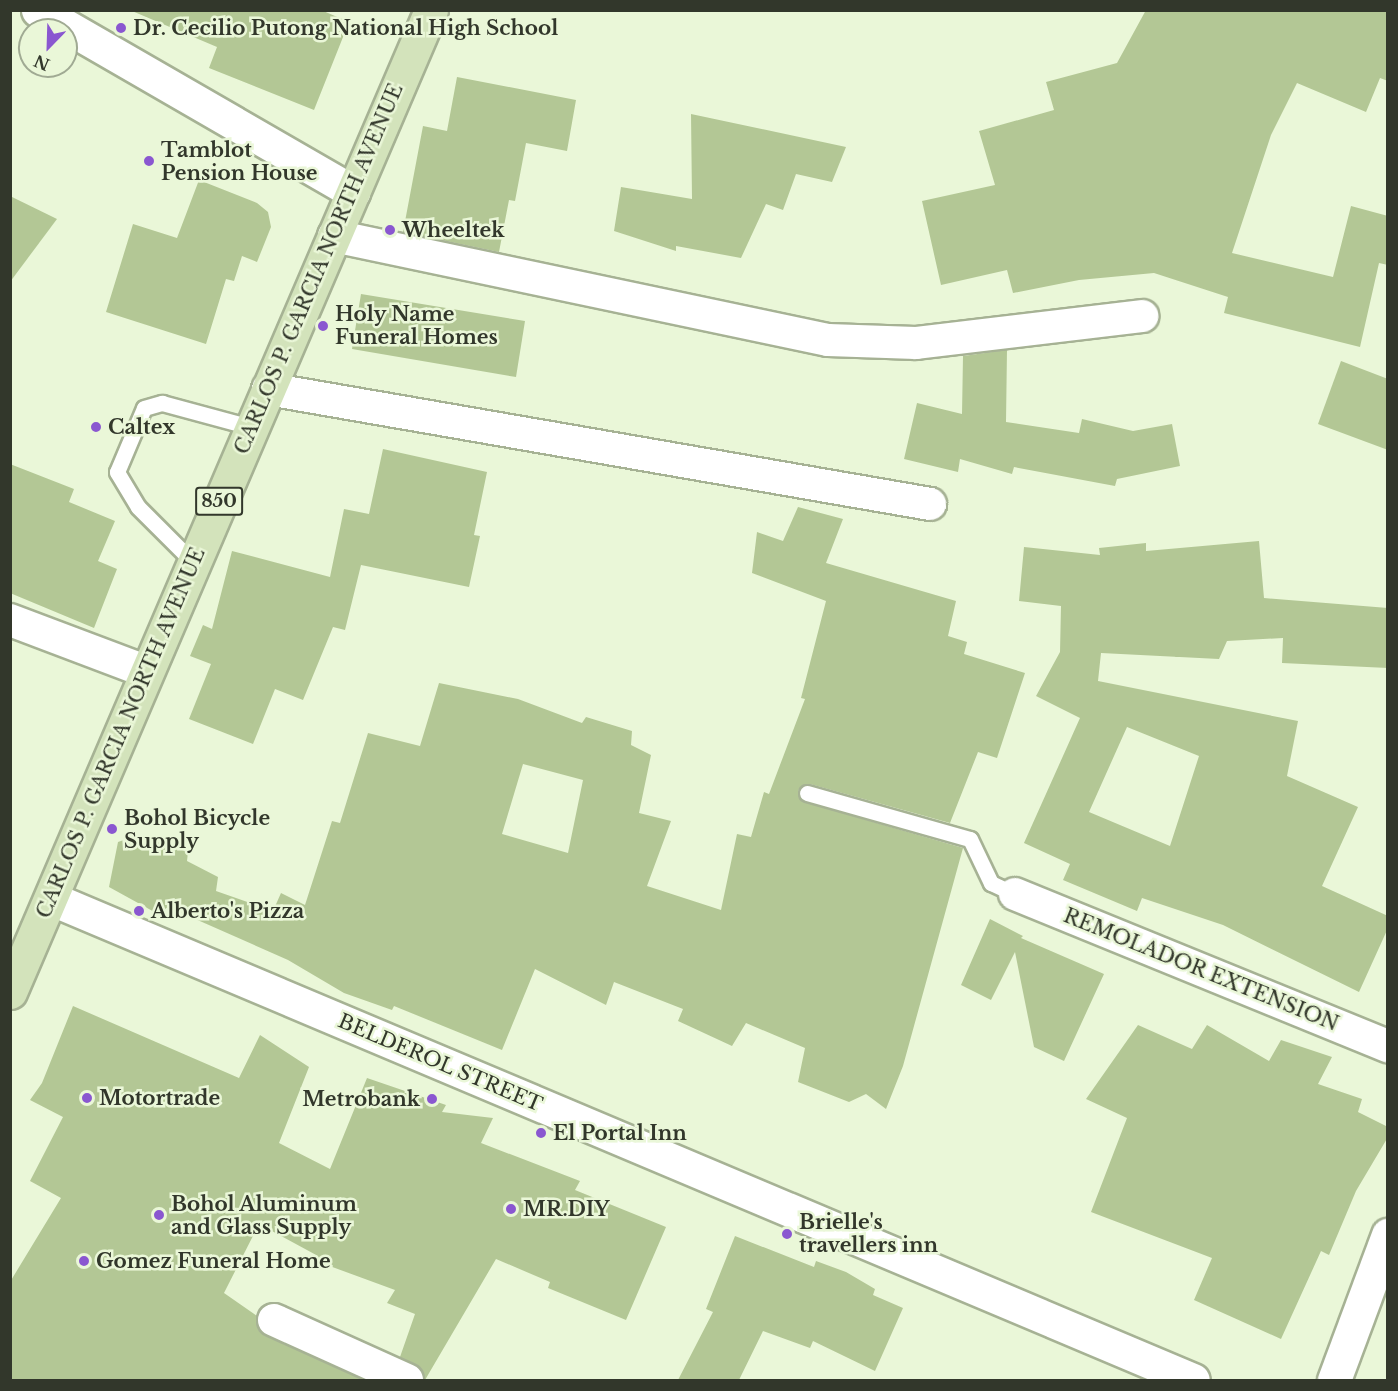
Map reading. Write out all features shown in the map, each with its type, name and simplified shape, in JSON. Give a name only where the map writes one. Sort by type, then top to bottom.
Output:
[{"type":"main road","name":"CARLOS P. GARCIA NORTH AVENUE","points":[[10,992],[52,899],[145,671],[431,10]]},
{"type":"street","points":[[38,10],[353,192]]},
{"type":"street","points":[[334,236],[828,340],[916,343],[1142,316]]},
{"type":"street","points":[[268,389],[930,504]]},
{"type":"street","points":[[10,620],[145,671]]},
{"type":"street","name":"REMOLADOR EXTENSION","points":[[1016,894],[1388,1046]]},
{"type":"street","name":"BELDEROL STREET","points":[[52,899],[1193,1380]]},
{"type":"street","points":[[1334,1380],[1388,1235]]},
{"type":"street","points":[[274,1320],[407,1380]]},
{"type":"lane","points":[[192,562],[138,507],[117,472],[144,408],[162,403],[251,427]]},
{"type":"lane","points":[[807,793],[970,838],[991,883],[1016,894]]},
{"type":"building","points":[[321,10],[349,22],[314,110],[209,68],[217,47],[132,11]]},
{"type":"building","points":[[1146,10],[1388,10],[1388,81],[1380,78],[1366,112],[1297,83],[1271,135],[1232,253],[1333,277],[1351,206],[1388,216],[1388,265],[1379,263],[1360,347],[1224,313],[1228,297],[1154,273],[1079,280],[1013,293],[1007,270],[941,285],[922,201],[995,185],[979,131],[1054,110],[1046,82],[1117,63]]},
{"type":"building","points":[[457,77],[576,100],[567,151],[526,143],[515,201],[509,200],[499,252],[403,232],[423,126],[447,131]]},
{"type":"building","points":[[691,114],[846,147],[832,182],[796,174],[783,210],[766,204],[741,258],[676,246],[676,251],[614,231],[621,187],[692,199]]},
{"type":"building","points":[[199,180],[257,203],[268,212],[271,227],[257,262],[242,256],[234,281],[226,279],[206,344],[106,312],[133,224],[177,238]]},
{"type":"building","points":[[10,196],[57,219],[10,282]]},
{"type":"building","points":[[361,294],[525,321],[516,377],[352,349]]},
{"type":"building","points":[[1007,350],[1006,422],[1079,433],[1082,419],[1133,431],[1172,424],[1180,466],[1117,479],[1115,486],[1014,467],[1012,474],[960,459],[958,472],[904,459],[917,403],[962,414],[963,356]]},
{"type":"building","points":[[1341,361],[1388,379],[1388,450],[1318,424]]},
{"type":"building","points":[[383,449],[487,472],[474,535],[480,536],[469,587],[361,565],[345,630],[333,627],[303,700],[275,689],[253,744],[189,719],[211,664],[190,656],[203,625],[212,629],[232,551],[330,577],[344,509],[369,514]]},
{"type":"building","points":[[10,464],[74,489],[69,502],[115,521],[98,561],[117,569],[94,628],[10,593]]},
{"type":"building","points":[[798,507],[843,519],[826,563],[956,601],[948,636],[967,642],[964,654],[1025,673],[997,758],[978,752],[950,823],[810,784],[798,790],[804,802],[963,848],[903,1066],[886,1109],[866,1094],[849,1102],[798,1082],[805,1048],[746,1023],[732,1046],[678,1021],[683,1009],[614,982],[606,1005],[535,969],[502,1050],[394,1006],[392,1010],[344,993],[288,960],[168,907],[158,914],[109,887],[118,842],[138,835],[188,852],[187,861],[218,877],[216,891],[273,911],[281,893],[305,905],[332,821],[340,823],[368,733],[420,746],[439,683],[518,699],[582,723],[586,717],[632,731],[631,745],[651,755],[639,813],[671,821],[647,886],[721,910],[737,834],[751,837],[764,792],[769,794],[805,699],[801,698],[826,601],[752,573],[757,532],[783,541]],"holes":[[[523,764],[583,780],[568,853],[502,834]]]},
{"type":"building","points":[[1259,541],[1264,598],[1388,608],[1388,668],[1282,663],[1283,638],[1227,641],[1219,659],[1101,653],[1098,681],[1298,721],[1287,776],[1358,807],[1322,886],[1388,916],[1388,928],[1359,992],[1223,925],[1142,898],[1137,911],[1063,880],[1070,864],[1024,843],[1080,718],[1036,696],[1060,652],[1061,606],[1019,601],[1024,547],[1100,555],[1099,548],[1146,543],[1146,551]],"holes":[[[1127,727],[1199,756],[1170,846],[1089,812]]]},
{"type":"building","points":[[990,919],[1023,936],[1021,938],[1104,974],[1064,1061],[1034,1047],[1015,952],[991,1000],[961,985]]},
{"type":"building","points":[[73,1006],[239,1078],[260,1035],[309,1067],[279,1143],[330,1169],[367,1078],[446,1105],[442,1112],[493,1118],[481,1143],[580,1181],[575,1190],[666,1227],[626,1320],[548,1288],[550,1282],[496,1259],[425,1380],[421,1369],[400,1357],[415,1314],[387,1303],[395,1290],[316,1261],[318,1256],[259,1224],[224,1293],[257,1316],[259,1330],[267,1336],[364,1380],[10,1380],[10,1282],[61,1198],[30,1181],[63,1117],[30,1100],[42,1083]]},
{"type":"building","points":[[1138,1025],[1192,1049],[1207,1025],[1269,1061],[1281,1040],[1332,1057],[1318,1084],[1362,1099],[1358,1112],[1388,1127],[1388,1137],[1356,1191],[1329,1255],[1321,1251],[1281,1339],[1194,1300],[1212,1258],[1091,1212],[1127,1118],[1086,1099]]},
{"type":"building","points":[[735,1236],[814,1267],[816,1261],[846,1272],[875,1289],[873,1295],[903,1308],[875,1371],[813,1341],[810,1348],[763,1331],[739,1380],[678,1380],[713,1312],[706,1309]]},
{"type":"place","name":"Dr. Cecilio Putong National High School","points":[[121,28]]},
{"type":"place","name":"Tamblot Pension House","points":[[149,161]]},
{"type":"place","name":"Wheeltek","points":[[390,230]]},
{"type":"place","name":"Holy Name Funeral Homes","points":[[323,326]]},
{"type":"place","name":"Caltex","points":[[96,427]]},
{"type":"place","name":"Bohol Bicycle Supply","points":[[112,829]]},
{"type":"place","name":"Alberto's Pizza","points":[[139,911]]},
{"type":"place","name":"Motortrade","points":[[87,1098]]},
{"type":"place","name":"Metrobank","points":[[432,1099]]},
{"type":"place","name":"El Portal Inn","points":[[541,1133]]},
{"type":"place","name":"MR.DIY","points":[[511,1209]]},
{"type":"place","name":"Bohol Aluminum and Glass Supply","points":[[159,1215]]},
{"type":"place","name":"Brielle's travellers inn","points":[[787,1234]]},
{"type":"place","name":"Gomez Funeral Home","points":[[84,1261]]}]
